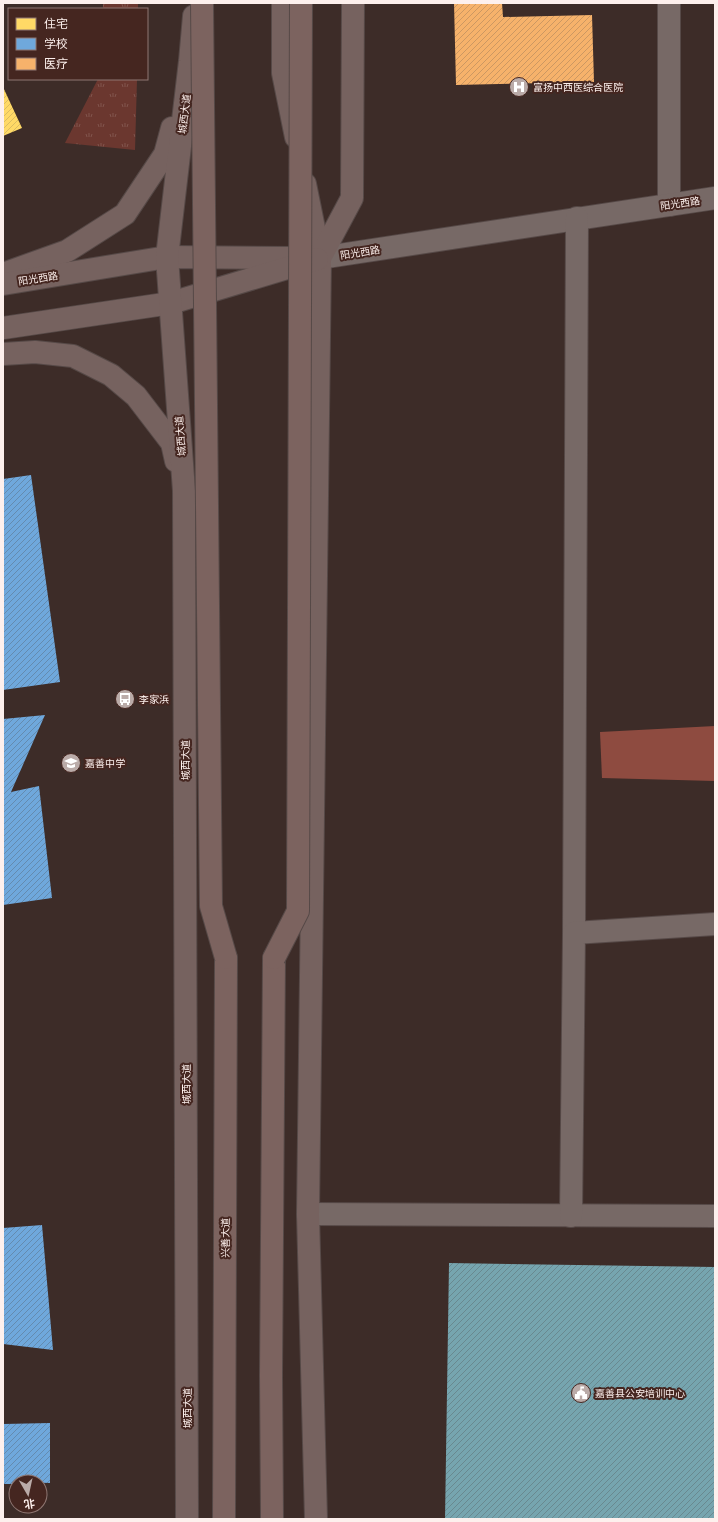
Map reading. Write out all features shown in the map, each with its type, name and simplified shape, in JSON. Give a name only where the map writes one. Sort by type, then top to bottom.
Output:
[{"type":"highway","name":"兴善大道","points":[[202,3],[211,906],[226,958],[224,1519]]},
{"type":"highway","points":[[272,1519],[271,1376],[274,958],[298,911],[301,3]]},
{"type":"main road","name":"城西大道","points":[[187,1519],[184,491],[167,257],[190,61],[195,3]]},
{"type":"main road","points":[[283,3],[283,73],[320,258],[308,1214],[316,1519]]},
{"type":"main road","points":[[3,328],[171,303],[320,258],[352,198],[353,3]]},
{"type":"main road","points":[[3,274],[67,251],[125,214],[165,154],[190,61]]},
{"type":"main road","name":"阳光西路","points":[[3,284],[167,257],[320,258]]},
{"type":"main road","points":[[3,354],[35,352],[73,356],[111,375],[136,396],[172,443],[184,491]]},
{"type":"street","points":[[669,3],[670,205]]},
{"type":"street","name":"阳光西路","points":[[320,258],[715,198]]},
{"type":"street","points":[[571,1216],[574,934],[577,218]]},
{"type":"street","points":[[574,934],[715,924]]},
{"type":"street","points":[[308,1214],[715,1216]]},
{"type":"green space","points":[[103,3],[138,3],[138,8],[103,8]]},
{"type":"green space","points":[[97,80],[137,80],[135,150],[65,143]]},
{"type":"shaded area","points":[[715,726],[715,781],[602,778],[600,732]]},
{"type":"building: 住宅","points":[[3,87],[22,128],[3,136]]},
{"type":"building: 学校","points":[[31,475],[60,682],[3,690],[3,479]]},
{"type":"building: 学校","points":[[45,715],[11,792],[39,786],[52,898],[3,905],[3,719]]},
{"type":"building: 学校","points":[[42,1225],[53,1350],[3,1344],[3,1228]]},
{"type":"building: 学校","points":[[50,1423],[50,1483],[48,1483],[48,1474],[8,1474],[8,1484],[3,1484],[3,1424]]},
{"type":"building: 医疗","points":[[454,3],[502,3],[503,17],[592,15],[594,82],[456,85]]},
{"type":"building: 公共","name":"嘉善县公安培训中心","points":[[449,1263],[715,1267],[715,1519],[445,1519]]},
{"type":"place","name":"富扬中西医综合医院","points":[[519,87]]},
{"type":"place","name":"李家浜","points":[[125,699]]},
{"type":"place","name":"嘉善中学","points":[[71,763]]},
{"type":"place","name":"嘉善县公安培训中心","points":[[581,1393]]}]
